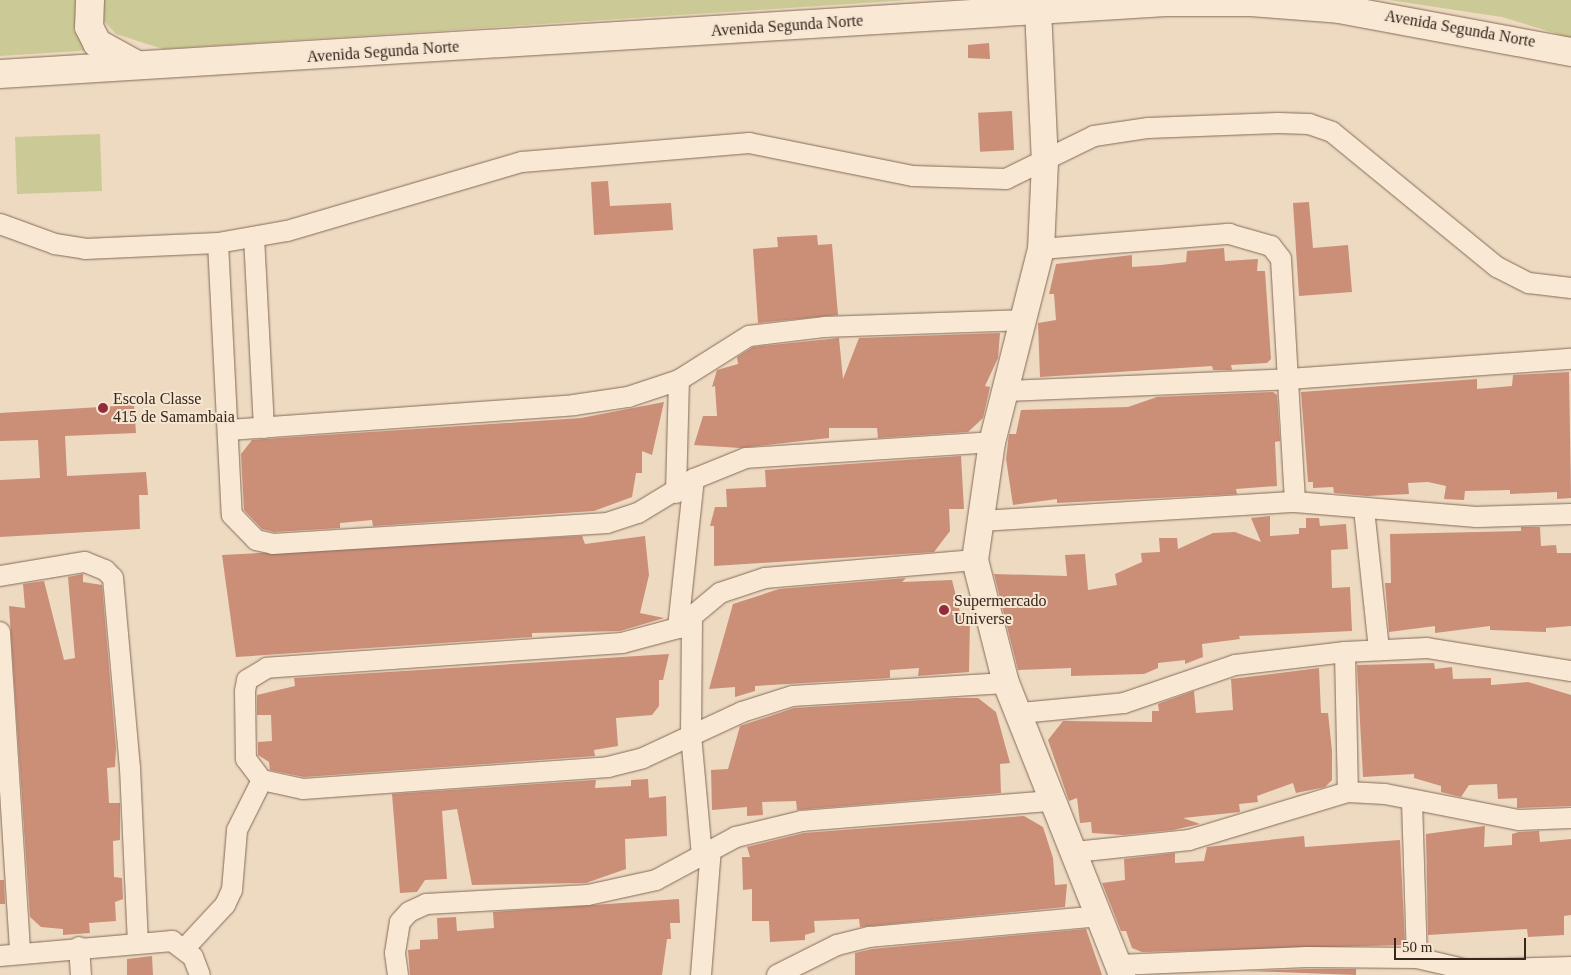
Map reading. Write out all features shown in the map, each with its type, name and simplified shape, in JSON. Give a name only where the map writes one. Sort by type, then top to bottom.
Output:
[{"type":"main road","points":[[90,0],[89,27],[98,43],[138,66]]},
{"type":"main road","name":"Avenida Segunda Norte","points":[[0,74],[1038,9],[1242,2],[1339,9],[1571,52]]},
{"type":"street","points":[[1038,9],[1045,162],[1041,249],[1007,391],[992,442],[975,560],[1006,683],[1021,713],[1051,800],[1075,852],[1120,970],[1307,956],[1417,958],[1469,972],[1571,967]]},
{"type":"street","points":[[0,224],[55,244],[85,249],[218,243],[346,215],[522,162],[749,143],[913,176],[966,181],[1006,179],[1045,162],[1069,146],[1112,133],[1148,128],[1309,124],[1352,145],[1497,267],[1529,283],[1571,288]]},
{"type":"street","points":[[1041,249],[1228,234],[1271,246],[1281,259],[1295,502]]},
{"type":"street","points":[[254,236],[264,428]]},
{"type":"street","points":[[218,243],[232,515],[246,533],[273,544],[607,523],[638,514],[676,493],[694,479],[746,458],[992,442]]},
{"type":"street","points":[[229,430],[574,405],[628,397],[680,380],[705,359],[749,336],[825,327],[1025,320]]},
{"type":"street","points":[[1007,391],[1289,379],[1571,359]]},
{"type":"street","points":[[676,493],[680,380]]},
{"type":"street","points":[[694,479],[685,624],[691,735],[706,852],[701,975]]},
{"type":"street","points":[[982,521],[1295,502],[1476,517],[1571,514]]},
{"type":"street","points":[[1364,509],[1379,650]]},
{"type":"street","points":[[975,560],[765,578],[720,593],[685,624],[622,643],[267,668],[248,680],[245,691],[246,760],[262,780],[303,789],[608,767],[643,758],[691,735],[792,696],[1006,683]]},
{"type":"street","points":[[0,576],[85,562],[105,570],[113,578],[129,758],[138,943]]},
{"type":"street","points":[[0,632],[20,952]]},
{"type":"street","points":[[1021,713],[1124,703],[1235,665],[1344,652],[1444,650],[1571,671]]},
{"type":"street","points":[[1344,652],[1348,792]]},
{"type":"street","points":[[185,948],[225,904],[232,890],[237,830],[262,780]]},
{"type":"street","points":[[1075,852],[1189,840],[1348,792],[1385,794],[1412,801],[1519,820],[1571,818]]},
{"type":"street","points":[[398,975],[395,953],[400,922],[426,904],[588,895],[656,880],[736,836],[802,821],[1051,800]]},
{"type":"street","points":[[1412,801],[1417,958]]},
{"type":"street","points":[[777,975],[808,967],[837,945],[870,936],[1099,916]]},
{"type":"street","points":[[0,956],[20,952],[172,941],[185,948],[200,975]]},
{"type":"street","points":[[79,947],[80,975]]},
{"type":"shaded area","points":[[0,0],[78,0],[74,31],[94,50],[0,56]]},
{"type":"shaded area","points":[[103,0],[910,0],[163,49],[116,34],[100,17]]},
{"type":"shaded area","points":[[1389,0],[1571,0],[1571,38],[1502,17]]},
{"type":"shaded area","points":[[100,134],[102,191],[17,194],[15,137]]},
{"type":"building","points":[[989,43],[990,59],[968,58],[968,45]]},
{"type":"building","points":[[1012,111],[1014,150],[980,152],[978,113]]},
{"type":"building","points":[[608,181],[610,206],[671,203],[673,230],[594,235],[591,182]]},
{"type":"building","points":[[1309,202],[1313,248],[1348,245],[1352,292],[1299,296],[1293,203]]},
{"type":"building","points":[[817,235],[818,245],[832,244],[838,315],[758,323],[753,249],[778,247],[777,237]]},
{"type":"building","points":[[1224,248],[1225,261],[1258,259],[1257,271],[1265,271],[1271,359],[1267,363],[1231,365],[1232,370],[1213,370],[1212,366],[1040,377],[1038,323],[1056,320],[1054,294],[1049,294],[1056,264],[1132,255],[1132,267],[1161,265],[1186,262],[1187,251]]},
{"type":"building","points":[[1000,333],[998,358],[985,386],[990,387],[983,418],[968,432],[878,438],[877,428],[829,428],[829,438],[740,448],[694,445],[703,416],[717,416],[715,386],[712,387],[717,370],[738,364],[737,357],[753,347],[839,338],[843,379],[859,338]]},
{"type":"building","points":[[1569,372],[1571,498],[1557,499],[1557,492],[1510,494],[1510,490],[1465,491],[1464,500],[1444,499],[1446,486],[1428,482],[1408,483],[1409,494],[1367,496],[1334,493],[1333,487],[1313,488],[1313,482],[1308,482],[1301,392],[1477,379],[1477,389],[1512,386],[1513,375]]},
{"type":"building","points":[[1273,392],[1277,395],[1280,441],[1275,442],[1277,486],[1236,489],[1237,494],[1057,503],[1057,499],[1013,505],[1006,459],[1009,434],[1016,434],[1021,410],[1128,407],[1157,397]]},
{"type":"building","points":[[664,402],[652,455],[642,451],[642,473],[636,473],[632,497],[594,511],[373,526],[372,520],[340,523],[340,528],[274,532],[262,529],[244,510],[241,454],[252,440],[581,418]]},
{"type":"building","points":[[134,405],[136,433],[65,436],[67,476],[146,472],[148,495],[139,495],[140,529],[0,537],[0,480],[40,478],[38,440],[0,441],[0,413]]},
{"type":"building","points":[[961,456],[964,509],[949,509],[950,531],[934,552],[714,566],[714,526],[710,526],[715,507],[727,507],[726,489],[766,487],[765,470]]},
{"type":"building","points":[[1270,516],[1270,536],[1299,534],[1299,528],[1306,528],[1306,518],[1319,518],[1320,526],[1346,524],[1348,549],[1331,550],[1332,588],[1350,587],[1352,631],[1239,636],[1240,639],[1202,644],[1203,657],[1185,664],[1185,660],[1158,663],[1158,668],[1144,674],[1071,676],[1071,668],[1018,670],[994,574],[1067,576],[1065,555],[1085,554],[1088,590],[1117,585],[1115,574],[1142,562],[1141,553],[1160,552],[1159,538],[1177,538],[1178,549],[1213,533],[1235,532],[1261,542],[1251,518]]},
{"type":"building","points":[[1521,527],[1540,527],[1541,546],[1556,545],[1557,553],[1571,553],[1571,626],[1546,628],[1546,632],[1490,630],[1490,626],[1435,633],[1435,626],[1389,632],[1385,583],[1391,583],[1390,534],[1521,531]]},
{"type":"building","points":[[582,536],[585,544],[645,536],[649,575],[640,613],[664,618],[620,631],[532,633],[532,637],[236,657],[222,555]]},
{"type":"building","points":[[83,574],[83,582],[102,585],[116,748],[115,767],[107,768],[109,803],[120,803],[120,840],[113,841],[114,877],[122,878],[123,899],[115,902],[116,921],[89,923],[90,933],[63,935],[63,929],[41,927],[30,917],[9,606],[25,608],[23,584],[44,581],[64,660],[75,658],[68,577]]},
{"type":"building","points":[[906,578],[902,582],[952,580],[962,620],[970,619],[969,672],[918,676],[919,668],[890,670],[890,678],[755,686],[755,691],[735,697],[735,687],[709,689],[733,604],[779,589]]},
{"type":"building","points":[[669,654],[663,680],[659,680],[659,706],[652,715],[616,718],[618,746],[594,750],[595,756],[304,777],[270,770],[269,762],[258,755],[258,742],[272,741],[271,715],[257,715],[257,695],[295,686],[294,678]]},
{"type":"building","points":[[1434,663],[1435,669],[1452,667],[1453,679],[1491,678],[1491,685],[1528,682],[1571,695],[1571,806],[1517,808],[1517,798],[1498,799],[1497,784],[1469,785],[1461,797],[1441,792],[1441,786],[1414,778],[1414,774],[1363,777],[1357,665]]},
{"type":"building","points":[[1319,668],[1321,713],[1328,713],[1332,751],[1332,780],[1325,787],[1296,793],[1293,783],[1257,796],[1258,802],[1239,804],[1240,812],[1183,818],[1200,824],[1173,830],[1123,835],[1092,833],[1091,822],[1080,823],[1077,798],[1069,801],[1048,740],[1063,721],[1152,722],[1152,711],[1159,711],[1158,704],[1194,691],[1196,713],[1233,710],[1231,679]]},
{"type":"building","points":[[978,698],[996,712],[1010,763],[1000,764],[1001,793],[797,810],[796,801],[762,802],[763,815],[747,816],[747,807],[712,810],[711,770],[728,769],[740,726],[794,708]]},
{"type":"building","points":[[648,779],[649,798],[666,796],[667,836],[625,839],[626,869],[586,883],[472,885],[457,809],[442,811],[447,879],[425,880],[417,892],[400,893],[392,794],[596,780],[595,788],[631,786],[631,780]]},
{"type":"building","points":[[1024,816],[1043,827],[1053,858],[1055,885],[1067,884],[1065,907],[860,927],[859,919],[814,921],[815,932],[805,935],[805,940],[770,942],[769,921],[752,921],[752,889],[743,890],[742,857],[750,857],[747,847],[804,833]]},
{"type":"building","points":[[1485,826],[1484,847],[1512,845],[1512,834],[1519,832],[1539,831],[1540,842],[1571,839],[1571,915],[1564,916],[1564,935],[1528,937],[1527,929],[1428,935],[1426,834]]},
{"type":"building","points":[[1304,836],[1305,847],[1400,840],[1405,945],[1142,952],[1132,948],[1126,931],[1121,931],[1102,883],[1125,880],[1124,859],[1175,853],[1175,863],[1204,861],[1207,847]]},
{"type":"building","points":[[0,880],[4,880],[5,904],[0,904]]},
{"type":"building","points":[[679,899],[680,923],[670,923],[671,939],[667,939],[662,975],[410,975],[408,950],[420,949],[420,940],[438,939],[437,918],[456,917],[457,931],[494,928],[493,912]]},
{"type":"building","points":[[1086,929],[1102,975],[855,975],[855,953],[872,949]]},
{"type":"building","points":[[152,956],[153,975],[127,975],[127,959]]},
{"type":"building","points":[[1307,969],[1356,969],[1356,975],[1246,971]]},
{"type":"place","name":"Escola Classe 415 de Samambaia","points":[[103,408]]},
{"type":"place","name":"Supermercado Universe","points":[[944,610]]}]
